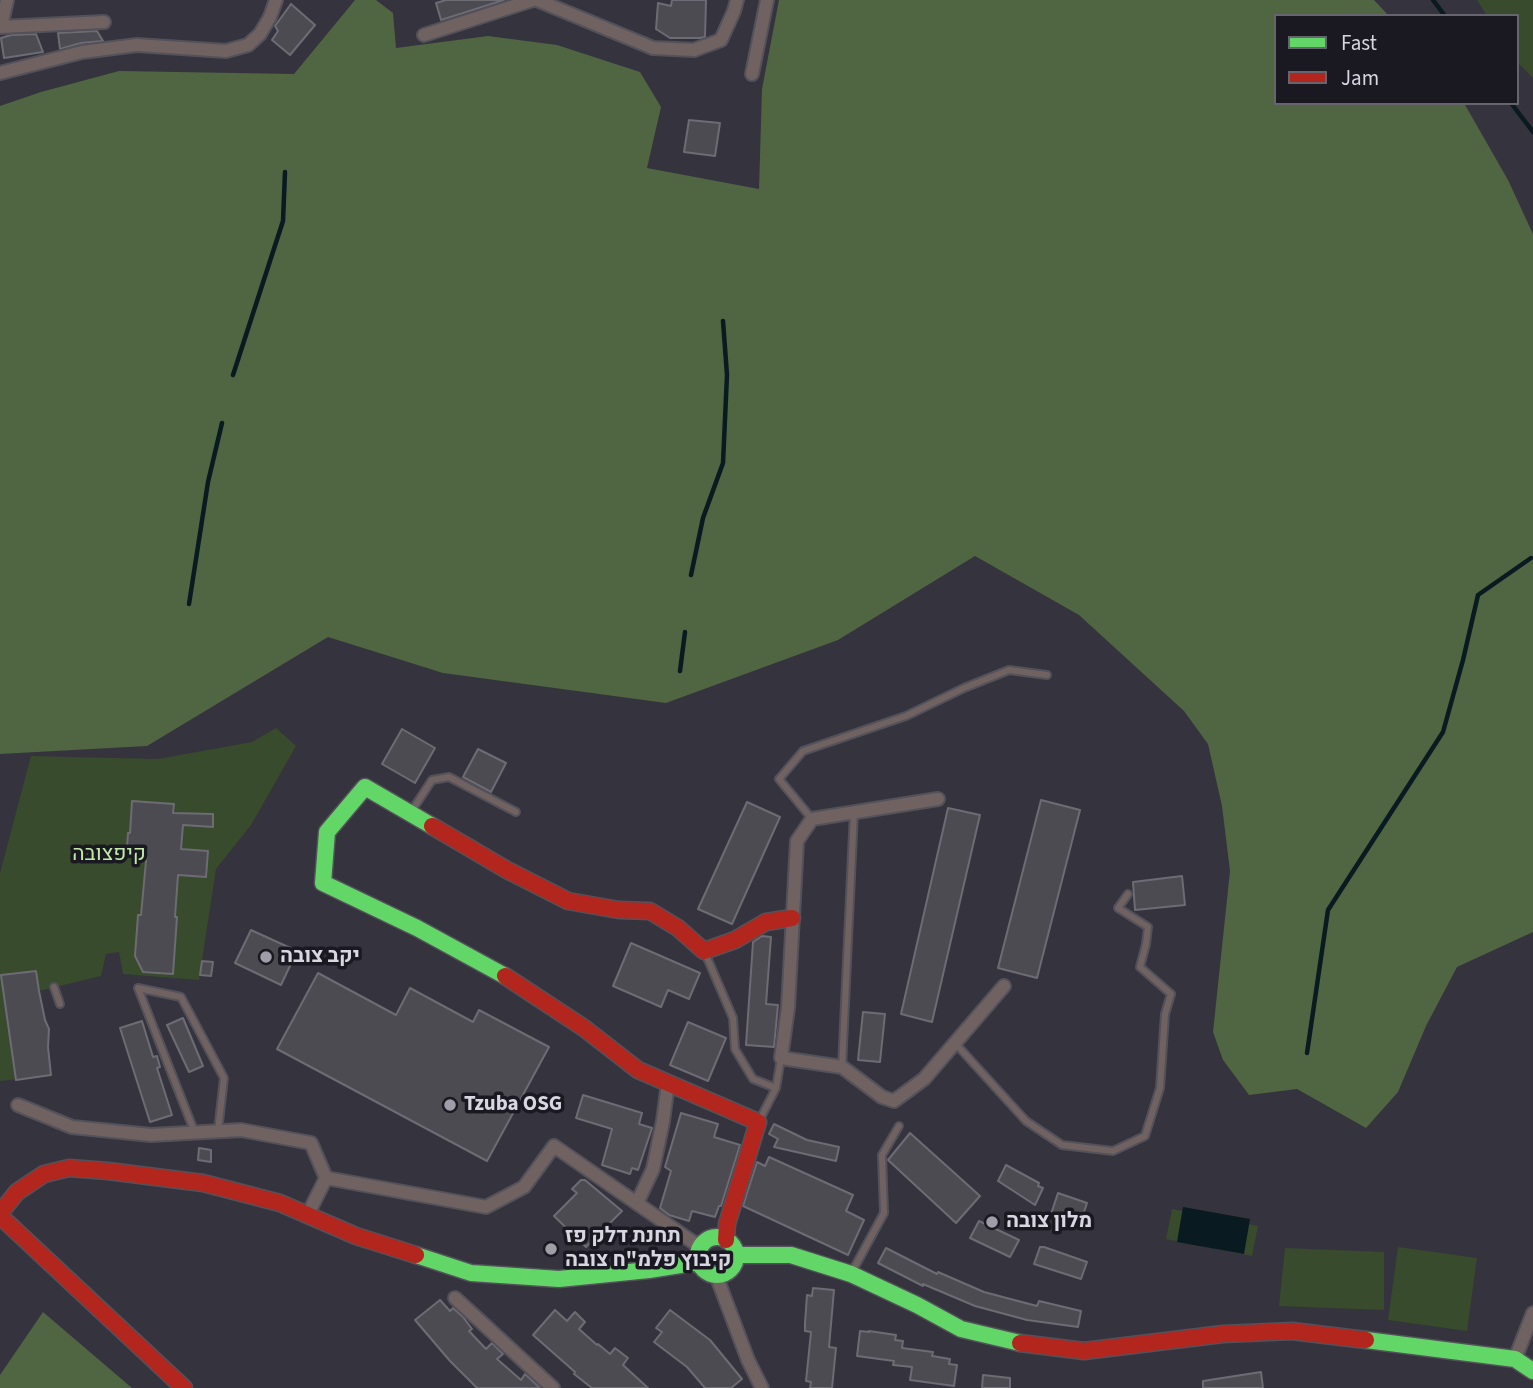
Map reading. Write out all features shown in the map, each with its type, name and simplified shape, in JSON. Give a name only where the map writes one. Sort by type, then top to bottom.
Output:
[{"type":"street","points":[[6,0],[1,27],[104,22]]},
{"type":"street","points":[[0,73],[82,52],[136,45],[226,51],[248,45],[260,34],[276,0]]},
{"type":"street","points":[[424,34],[535,0],[653,48],[694,50],[721,40],[737,0]]},
{"type":"street","points":[[752,74],[767,0]]},
{"type":"street","points":[[726,1240],[727,1224],[758,1122],[638,1070],[584,1028],[509,978],[417,928],[323,883],[327,832],[365,787],[507,870],[568,901],[619,910],[650,911],[678,928],[704,951],[735,940],[766,922],[792,918]]},
{"type":"street","points":[[938,799],[812,819],[797,841],[788,1008],[782,1058],[842,1067],[882,1097],[894,1101],[924,1079],[1004,986]]},
{"type":"street","points":[[637,1203],[653,1169],[668,1083]]},
{"type":"street","points":[[18,1105],[72,1127],[151,1135],[241,1130],[311,1143],[326,1178],[308,1214]]},
{"type":"street","points":[[184,1388],[0,1214],[17,1192],[44,1174],[69,1168],[203,1183],[280,1203],[356,1236],[471,1273],[559,1279],[649,1270],[699,1255],[709,1239],[714,1238],[726,1240],[733,1246],[736,1255],[730,1269],[721,1275],[705,1271],[699,1255],[637,1203],[554,1146],[524,1187],[486,1207],[326,1178]]},
{"type":"street","points":[[736,1255],[791,1255],[850,1274],[961,1328],[1023,1344],[1084,1351],[1223,1334],[1292,1331],[1515,1359],[1533,1371]]},
{"type":"street","points":[[716,1275],[757,1385]]},
{"type":"street","points":[[455,1298],[553,1388]]},
{"type":"street","points":[[1515,1359],[1533,1313]]},
{"type":"lane","points":[[812,819],[779,779],[803,751],[906,716],[1009,670],[1047,675]]},
{"type":"lane","points":[[410,813],[432,780],[449,777],[516,812]]},
{"type":"lane","points":[[842,1067],[854,812]]},
{"type":"lane","points":[[955,1043],[1026,1121],[1062,1145],[1113,1151],[1145,1136],[1160,1088],[1165,1014],[1171,994],[1140,967],[1148,927],[1118,908],[1128,894]]},
{"type":"lane","points":[[704,951],[733,1018],[735,1049],[753,1079],[776,1088]]},
{"type":"lane","points":[[54,987],[60,1004]]},
{"type":"lane","points":[[195,1133],[138,988],[181,997],[224,1079],[218,1131]]},
{"type":"lane","points":[[758,1122],[776,1088],[782,1058]]},
{"type":"lane","points":[[850,1274],[884,1213],[882,1155],[899,1126]]},
{"type":"green space","points":[[355,0],[376,0],[393,13],[396,48],[488,36],[557,45],[640,72],[661,107],[647,168],[759,189],[762,89],[779,0],[1374,0],[1387,14],[1274,14],[1274,105],[1465,105],[1508,180],[1533,234],[1533,932],[1457,967],[1426,1026],[1398,1092],[1366,1128],[1297,1089],[1249,1095],[1223,1060],[1213,1032],[1230,871],[1222,806],[1208,744],[1184,711],[1079,615],[975,556],[838,640],[666,703],[443,673],[328,637],[147,746],[0,754],[0,106],[119,71],[294,74]]},
{"type":"green space","points":[[1477,0],[1533,0],[1533,78],[1519,64],[1519,14],[1486,14]]},
{"type":"green space","name":"קיפצובה","points":[[276,728],[296,746],[251,825],[216,869],[199,980],[123,974],[119,952],[106,954],[101,976],[39,991],[49,1029],[51,1075],[0,1081],[0,873],[31,756],[158,759],[252,742]]},
{"type":"green space","points":[[1172,1209],[1258,1226],[1252,1256],[1166,1239]]},
{"type":"green space","points":[[1398,1247],[1477,1258],[1467,1331],[1388,1320]]},
{"type":"green space","points":[[1285,1248],[1384,1252],[1384,1310],[1279,1306]]},
{"type":"green space","points":[[43,1312],[132,1388],[0,1388],[0,1375]]},
{"type":"shaded area","points":[[1183,1207],[1250,1219],[1244,1254],[1177,1242]]},
{"type":"building","points":[[446,0],[504,0],[441,20],[436,3]]},
{"type":"building","points":[[672,0],[706,0],[705,37],[670,38],[656,29],[658,3],[671,6]]},
{"type":"building","points":[[291,4],[315,25],[290,55],[272,40],[278,31],[275,26]]},
{"type":"building","points":[[97,31],[103,41],[60,49],[58,33]]},
{"type":"building","points":[[36,34],[43,52],[4,58],[1,38]]},
{"type":"building","points":[[689,120],[720,123],[715,156],[684,152]]},
{"type":"building","points":[[402,729],[435,748],[415,783],[382,764]]},
{"type":"building","points":[[478,749],[506,763],[491,792],[463,777]]},
{"type":"building","points":[[1041,800],[1080,810],[1037,978],[998,968]]},
{"type":"building","points":[[132,801],[174,804],[173,813],[213,814],[213,827],[183,825],[181,849],[208,851],[206,877],[178,875],[173,974],[143,972],[135,956],[147,850],[127,848]]},
{"type":"building","points":[[747,802],[780,817],[732,924],[698,909]]},
{"type":"building","points":[[948,808],[980,815],[932,1022],[901,1014]]},
{"type":"building","points":[[1182,876],[1185,905],[1135,910],[1133,882]]},
{"type":"building","name":"יקב צובה","points":[[251,930],[297,951],[281,985],[235,963]]},
{"type":"building","points":[[762,936],[771,937],[766,1004],[778,1005],[774,1047],[746,1045],[753,942]]},
{"type":"building","points":[[631,943],[700,973],[689,999],[668,990],[661,1007],[613,986]]},
{"type":"building","points":[[202,961],[213,962],[211,976],[200,975]]},
{"type":"building","points":[[36,971],[49,1029],[51,1075],[16,1080],[1,975]]},
{"type":"building","name":"Tzuba OSG","points":[[318,973],[396,1015],[410,988],[473,1022],[479,1010],[549,1047],[487,1161],[277,1049]]},
{"type":"building","points":[[863,1012],[885,1014],[880,1062],[858,1060]]},
{"type":"building","points":[[183,1018],[203,1066],[189,1072],[167,1025]]},
{"type":"building","points":[[142,1021],[153,1057],[157,1056],[160,1067],[157,1068],[172,1115],[150,1122],[120,1028]]},
{"type":"building","points":[[688,1022],[726,1038],[708,1081],[670,1065]]},
{"type":"building","points":[[583,1095],[642,1113],[639,1124],[652,1128],[638,1170],[632,1168],[630,1174],[602,1165],[612,1129],[576,1118]]},
{"type":"building","points":[[681,1113],[718,1124],[714,1137],[740,1145],[715,1217],[692,1211],[689,1221],[669,1215],[660,1208],[671,1171],[665,1167]]},
{"type":"building","points":[[774,1124],[807,1140],[839,1147],[836,1161],[774,1147],[778,1139],[769,1134]]},
{"type":"building","points":[[910,1133],[980,1196],[956,1223],[888,1160]]},
{"type":"building","points":[[199,1148],[211,1150],[211,1162],[198,1160]]},
{"type":"building","points":[[769,1157],[853,1195],[846,1211],[864,1220],[848,1255],[743,1206],[757,1162],[765,1166]]},
{"type":"building","points":[[1006,1165],[1039,1183],[1038,1186],[1043,1188],[1035,1205],[998,1181]]},
{"type":"building","points":[[581,1180],[585,1180],[622,1211],[586,1247],[554,1216],[577,1193],[572,1189]]},
{"type":"building","points":[[1058,1193],[1087,1203],[1080,1224],[1051,1214]]},
{"type":"building","points":[[979,1221],[1019,1240],[1010,1257],[970,1238]]},
{"type":"building","points":[[1040,1247],[1087,1262],[1081,1279],[1034,1264]]},
{"type":"building","points":[[886,1248],[937,1274],[938,1272],[984,1292],[1037,1306],[1039,1301],[1081,1311],[1078,1327],[1027,1320],[975,1306],[923,1286],[878,1263]]},
{"type":"building","points":[[813,1288],[834,1290],[829,1347],[836,1348],[832,1388],[810,1388],[811,1382],[806,1381],[811,1332],[805,1331],[807,1295],[812,1296]]},
{"type":"building","points":[[440,1300],[450,1311],[453,1308],[463,1317],[472,1329],[469,1331],[486,1349],[492,1343],[503,1354],[497,1359],[521,1380],[525,1374],[540,1388],[477,1388],[415,1320]]},
{"type":"building","points":[[555,1310],[567,1321],[575,1312],[585,1322],[579,1329],[610,1354],[615,1348],[628,1358],[623,1365],[648,1388],[592,1388],[574,1374],[575,1372],[533,1335]]},
{"type":"building","points":[[670,1310],[710,1340],[742,1379],[731,1388],[705,1388],[687,1367],[654,1342],[662,1332],[656,1328]]},
{"type":"building","points":[[860,1331],[896,1335],[895,1340],[903,1341],[902,1348],[933,1352],[932,1356],[950,1359],[949,1364],[957,1365],[954,1386],[910,1380],[912,1367],[893,1365],[894,1361],[857,1356]]},
{"type":"building","points":[[1261,1372],[1263,1388],[1203,1388],[1203,1381]]},
{"type":"building","points":[[983,1375],[1010,1378],[1010,1388],[982,1388]]},
{"type":"waterway","points":[[1433,0],[1444,14]]},
{"type":"waterway","points":[[1513,105],[1533,132]]},
{"type":"waterway","points":[[233,375],[283,221],[285,172]]},
{"type":"waterway","points":[[691,575],[703,518],[723,463],[727,375],[723,321]]},
{"type":"waterway","points":[[189,604],[208,482],[222,423]]},
{"type":"waterway","points":[[1307,1053],[1328,910],[1443,732],[1478,595],[1531,558]]},
{"type":"waterway","points":[[680,671],[685,632]]},
{"type":"traffic: fast","points":[[432,826],[365,787],[327,832],[323,883],[417,928],[505,976]]},
{"type":"traffic: fast","points":[[717,1237],[730,1243],[736,1256],[730,1269],[717,1275],[704,1269],[698,1256],[704,1243],[717,1237]]},
{"type":"traffic: fast","points":[[416,1255],[471,1273],[559,1279],[699,1262]]},
{"type":"traffic: fast","points":[[736,1255],[791,1255],[851,1274],[961,1329],[1020,1343]]},
{"type":"traffic: fast","points":[[1366,1340],[1515,1359],[1533,1371]]},
{"type":"traffic: jam","points":[[432,826],[507,870],[568,901],[619,910],[650,911],[678,928],[704,951],[735,940],[766,922],[792,918]]},
{"type":"traffic: jam","points":[[505,976],[584,1028],[638,1070],[758,1122],[727,1224],[726,1240]]},
{"type":"traffic: jam","points":[[0,1213],[17,1192],[44,1174],[69,1168],[108,1171],[203,1183],[280,1203],[356,1236],[416,1255]]},
{"type":"traffic: jam","points":[[0,1216],[184,1388]]},
{"type":"traffic: jam","points":[[1020,1343],[1084,1351],[1223,1334],[1292,1331],[1366,1340]]},
{"type":"place","name":"יקב צובה","points":[[266,957]]},
{"type":"place","name":"Tzuba OSG","points":[[450,1105]]},
{"type":"place","name":"מלון צובה","points":[[992,1222]]},
{"type":"place","name":"תחנת דלק פז קיבוץ פלמ\"ח צובה","points":[[551,1249]]}]
